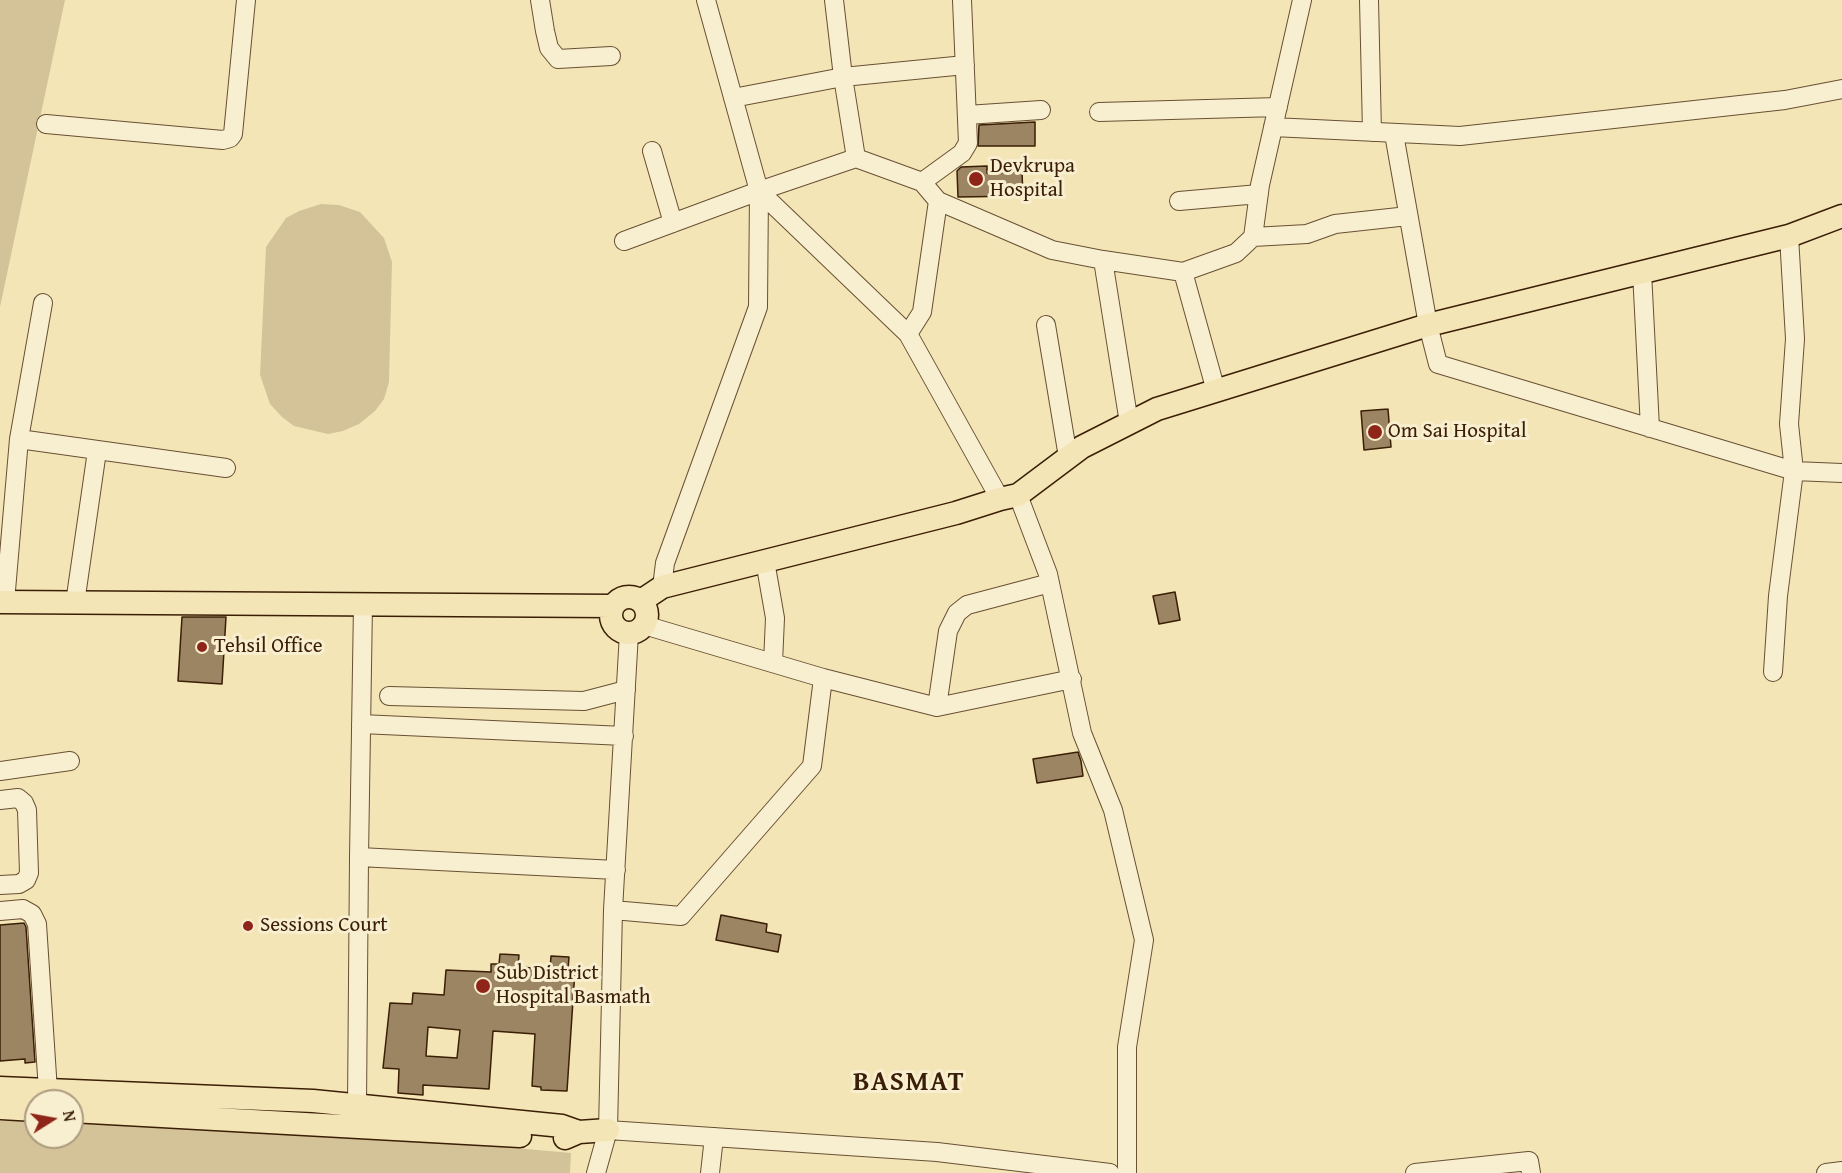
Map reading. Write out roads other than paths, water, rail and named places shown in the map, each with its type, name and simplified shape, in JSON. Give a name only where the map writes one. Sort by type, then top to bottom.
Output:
[{"type":"main road","points":[[641,601],[662,587],[957,513],[1009,497],[1082,447],[1157,409],[1428,325],[1789,236],[1842,216]]},
{"type":"main road","points":[[622,597],[636,597],[646,608],[648,617],[637,629],[620,631],[611,615],[613,606],[622,597]]},
{"type":"main road","points":[[2,602],[613,606]]},
{"type":"main road","points":[[0,1088],[24,1089]]},
{"type":"main road","points":[[84,1091],[313,1101],[562,1126],[579,1132]]},
{"type":"main road","points":[[0,1108],[24,1109]]},
{"type":"main road","points":[[84,1112],[562,1138],[579,1132],[608,1130]]},
{"type":"street","points":[[46,124],[223,140],[230,138],[233,134],[246,0]]},
{"type":"street","points":[[540,0],[549,48],[558,59],[611,56]]},
{"type":"street","points":[[662,587],[665,563],[758,307],[759,191],[706,0]]},
{"type":"street","points":[[834,0],[856,158]]},
{"type":"street","points":[[922,182],[966,148],[968,143],[962,0]]},
{"type":"street","points":[[624,240],[856,158],[922,182],[938,201],[1052,250],[1183,272],[1236,253],[1252,237],[1273,127],[1302,0]]},
{"type":"street","points":[[1369,0],[1372,132]]},
{"type":"street","points":[[733,98],[843,77],[965,65]]},
{"type":"street","points":[[1273,127],[1460,136],[1785,100],[1842,89]]},
{"type":"street","points":[[1099,112],[1278,107]]},
{"type":"street","points":[[967,115],[1041,110]]},
{"type":"street","points":[[1394,134],[1428,325],[1438,364],[1794,471],[1842,472]]},
{"type":"street","points":[[652,151],[673,223]]},
{"type":"street","points":[[759,191],[874,304],[908,334],[1009,497],[1050,583],[1082,734],[1113,810],[1144,940],[1127,1047],[1127,1173]]},
{"type":"street","points":[[1179,201],[1259,194]]},
{"type":"street","points":[[908,334],[922,312],[938,201]]},
{"type":"street","points":[[1252,237],[1307,234],[1335,224],[1408,216]]},
{"type":"street","points":[[1773,672],[1778,596],[1794,471],[1789,424],[1795,339],[1789,236]]},
{"type":"street","points":[[1103,260],[1129,423]]},
{"type":"street","points":[[1183,272],[1216,391]]},
{"type":"street","points":[[1642,272],[1650,428]]},
{"type":"street","points":[[2,602],[19,439],[43,303]]},
{"type":"street","points":[[1046,325],[1068,457]]},
{"type":"street","points":[[19,439],[226,468]]},
{"type":"street","points":[[75,603],[97,451]]},
{"type":"street","points":[[765,561],[775,618],[773,663]]},
{"type":"street","points":[[937,707],[948,631],[957,613],[967,605],[1050,583]]},
{"type":"street","points":[[357,1105],[358,857],[363,604]]},
{"type":"street","points":[[596,1173],[608,1130],[614,910],[626,690],[637,629],[937,707],[1072,679]]},
{"type":"street","points":[[614,910],[681,916],[812,766],[823,678]]},
{"type":"street","points":[[389,696],[584,701],[626,690]]},
{"type":"street","points":[[471,729],[473,698]]},
{"type":"street","points":[[361,724],[624,736]]},
{"type":"street","points":[[0,771],[70,761]]},
{"type":"street","points":[[0,800],[18,798],[27,810],[29,873],[26,880],[19,884],[0,885]]},
{"type":"street","points":[[358,857],[616,870]]},
{"type":"street","points":[[0,911],[23,909],[32,914],[37,924],[48,1089]]},
{"type":"street","points":[[608,1130],[936,1152],[1110,1173]]},
{"type":"street","points":[[710,1173],[714,1137]]},
{"type":"street","points":[[1415,1173],[1529,1161],[1531,1173]]},
{"type":"street","points":[[1826,1173],[1842,1171]]},
{"type":"place","name":"Devkrupa Hospital","points":[[976,179]]},
{"type":"place","name":"Om Sai Hospital","points":[[1375,432]]},
{"type":"place","name":"Tehsil Office","points":[[202,647]]},
{"type":"place","name":"Sessions Court","points":[[248,926]]},
{"type":"place","name":"Sub District Hospital Basmath","points":[[483,986]]},
{"type":"district","name":"BASMAT","points":[[909,1083]]}]
